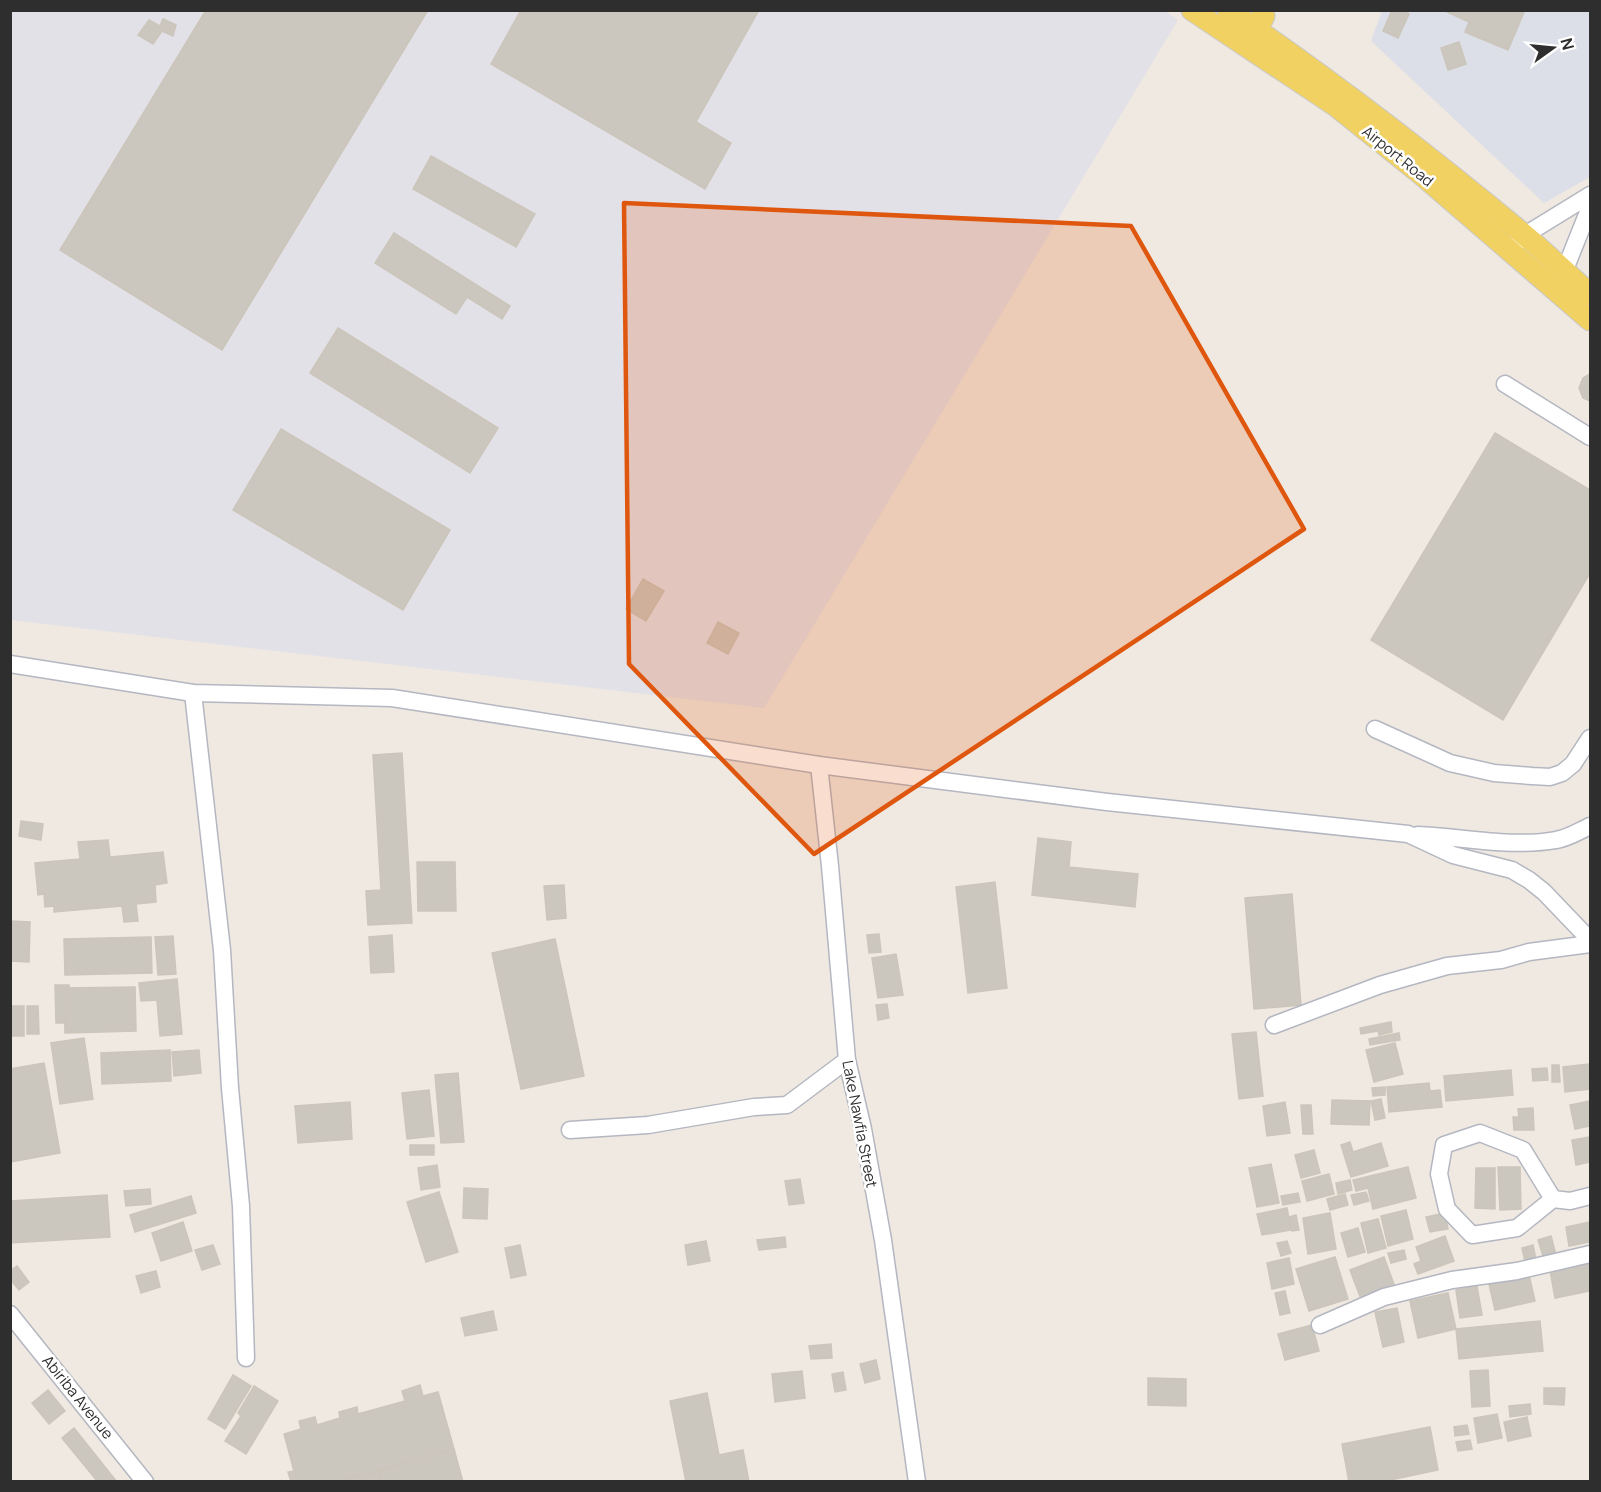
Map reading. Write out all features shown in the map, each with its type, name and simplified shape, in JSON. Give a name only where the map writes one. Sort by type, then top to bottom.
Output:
[{"type":"main road","name":"Airport Road","points":[[1192,10],[1254,28]]},
{"type":"main road","name":"Airport Road","points":[[1228,10],[1254,28],[1346,114],[1421,174],[1510,252],[1558,280],[1590,294]]},
{"type":"main road","name":"Airport Road","points":[[1295,68],[1387,123],[1525,235],[1590,320]]},
{"type":"street","points":[[1510,252],[1525,235],[1590,195]]},
{"type":"street","points":[[1558,280],[1590,207]]},
{"type":"street","points":[[1505,384],[1590,437]]},
{"type":"street","points":[[10,664],[194,693],[392,698],[819,765],[1107,802],[1408,834],[1531,842],[1569,837],[1590,826]]},
{"type":"street","points":[[194,693],[222,950],[230,1088],[241,1206],[246,1359]]},
{"type":"street","points":[[1375,729],[1450,763],[1494,773],[1550,777],[1562,773],[1573,764],[1590,738]]},
{"type":"street","name":"Lake Nawfia Street","points":[[819,765],[847,1060],[863,1129],[883,1239],[916,1481]]},
{"type":"street","points":[[1408,834],[1453,855],[1512,870],[1544,892],[1590,942]]},
{"type":"street","points":[[1274,1025],[1380,985],[1447,966],[1501,960],[1529,952],[1590,942]]},
{"type":"street","points":[[570,1131],[648,1125],[754,1107],[787,1105],[847,1060]]},
{"type":"street","points":[[1553,1198],[1517,1228],[1472,1235],[1447,1209],[1439,1174],[1444,1145],[1480,1133],[1523,1150],[1553,1198],[1570,1201],[1590,1196]]},
{"type":"street","points":[[1320,1325],[1384,1298],[1452,1280],[1516,1271],[1590,1254]]},
{"type":"street","name":"Abiriba Avenue","points":[[10,1314],[145,1482]]},
{"type":"highlighted area","points":[[624,203],[1131,226],[1304,529],[814,854],[629,664]]},
{"type":"shaded area","points":[[1164,10],[1178,20],[764,708],[11,620],[10,11]]},
{"type":"shaded area","points":[[1382,11],[1590,11],[1590,177],[1544,203],[1371,41]]},
{"type":"building","points":[[206,10],[428,10],[222,350],[60,250]]},
{"type":"building","points":[[521,10],[759,10],[696,122],[731,143],[705,189],[491,64]]},
{"type":"building","points":[[1392,10],[1400,10],[1409,14],[1398,38],[1383,31]]},
{"type":"building","points":[[1443,10],[1520,10],[1524,12],[1508,50],[1465,32],[1469,22]]},
{"type":"building","points":[[163,19],[176,25],[173,36],[162,31],[153,44],[138,35],[149,20],[160,26]]},
{"type":"building","points":[[1459,42],[1466,64],[1448,70],[1441,48]]},
{"type":"building","points":[[431,156],[535,214],[516,247],[413,189]]},
{"type":"building","points":[[394,233],[510,306],[502,319],[467,297],[456,314],[375,263]]},
{"type":"building","points":[[338,328],[498,428],[470,473],[310,373]]},
{"type":"building","points":[[1590,374],[1590,401],[1583,398],[1579,388],[1583,378]]},
{"type":"building","points":[[281,429],[450,530],[403,610],[233,510]]},
{"type":"building","points":[[1495,433],[1590,490],[1590,573],[1503,720],[1371,640]]},
{"type":"building","points":[[643,579],[664,591],[646,621],[626,609]]},
{"type":"building","points":[[718,622],[739,633],[728,654],[707,643]]},
{"type":"building","points":[[402,753],[412,923],[368,925],[366,891],[381,890],[373,755]]},
{"type":"building","points":[[21,821],[43,824],[41,840],[19,836]]},
{"type":"building","points":[[1038,838],[1071,842],[1069,867],[1138,874],[1135,907],[1032,895]]},
{"type":"building","points":[[108,840],[110,857],[163,852],[167,883],[155,885],[156,902],[136,904],[138,921],[124,922],[122,906],[54,912],[54,906],[45,907],[44,894],[38,895],[35,863],[80,859],[78,842]]},
{"type":"building","points":[[417,862],[455,862],[456,911],[418,911]]},
{"type":"building","points":[[995,882],[1007,988],[968,993],[956,887]]},
{"type":"building","points":[[564,885],[566,918],[547,920],[544,886]]},
{"type":"building","points":[[1292,894],[1301,1005],[1254,1009],[1245,898]]},
{"type":"building","points":[[10,921],[30,922],[29,962],[10,961]]},
{"type":"building","points":[[879,934],[881,952],[869,953],[867,935]]},
{"type":"building","points":[[392,935],[394,972],[371,973],[369,937]]},
{"type":"building","points":[[173,936],[176,974],[158,975],[155,937]]},
{"type":"building","points":[[151,937],[152,973],[65,975],[64,939]]},
{"type":"building","points":[[555,939],[584,1076],[521,1089],[492,953]]},
{"type":"building","points":[[896,954],[903,995],[878,998],[872,958]]},
{"type":"building","points":[[177,979],[182,1034],[160,1036],[157,1000],[141,1001],[139,983]]},
{"type":"building","points":[[55,985],[69,985],[70,1023],[56,1023]]},
{"type":"building","points":[[135,987],[136,1031],[65,1033],[64,988]]},
{"type":"building","points":[[887,1004],[889,1018],[878,1020],[876,1005]]},
{"type":"building","points":[[10,1006],[24,1006],[24,1036],[10,1036]]},
{"type":"building","points":[[27,1006],[38,1006],[39,1034],[27,1034]]},
{"type":"building","points":[[1391,1022],[1392,1032],[1379,1035],[1378,1031],[1361,1034],[1360,1028]]},
{"type":"building","points":[[1256,1032],[1263,1096],[1239,1099],[1232,1034]]},
{"type":"building","points":[[1399,1033],[1400,1040],[1370,1045],[1369,1039]]},
{"type":"building","points":[[84,1038],[93,1099],[60,1104],[51,1043]]},
{"type":"building","points":[[1395,1043],[1403,1074],[1374,1082],[1366,1050]]},
{"type":"building","points":[[170,1050],[171,1081],[102,1084],[101,1053]]},
{"type":"building","points":[[199,1050],[201,1073],[174,1076],[172,1052]]},
{"type":"building","points":[[44,1063],[60,1153],[10,1162],[10,1069]]},
{"type":"building","points":[[1589,1064],[1590,1089],[1565,1092],[1563,1067]]},
{"type":"building","points":[[1552,1065],[1559,1065],[1560,1082],[1552,1082]]},
{"type":"building","points":[[1547,1068],[1548,1080],[1533,1081],[1532,1069]]},
{"type":"building","points":[[1511,1070],[1513,1095],[1446,1101],[1444,1076]]},
{"type":"building","points":[[458,1073],[464,1142],[441,1143],[435,1075]]},
{"type":"building","points":[[1429,1083],[1430,1091],[1440,1090],[1442,1107],[1389,1112],[1387,1087]]},
{"type":"building","points":[[1385,1087],[1385,1095],[1373,1096],[1372,1088]]},
{"type":"building","points":[[429,1090],[434,1136],[407,1139],[402,1093]]},
{"type":"building","points":[[1381,1099],[1385,1118],[1375,1120],[1371,1101]]},
{"type":"building","points":[[1332,1100],[1370,1101],[1369,1125],[1331,1124]]},
{"type":"building","points":[[1590,1101],[1590,1126],[1575,1129],[1570,1105]]},
{"type":"building","points":[[350,1102],[352,1139],[298,1143],[295,1106]]},
{"type":"building","points":[[1285,1102],[1290,1133],[1267,1136],[1263,1106]]},
{"type":"building","points":[[1301,1105],[1311,1105],[1313,1134],[1303,1134]]},
{"type":"building","points":[[1533,1108],[1534,1130],[1514,1130],[1513,1117],[1519,1117],[1518,1109]]},
{"type":"building","points":[[1590,1137],[1590,1162],[1576,1165],[1572,1140]]},
{"type":"building","points":[[1350,1142],[1353,1152],[1381,1143],[1388,1166],[1351,1177],[1341,1145]]},
{"type":"building","points":[[410,1145],[434,1145],[434,1155],[410,1155]]},
{"type":"building","points":[[1314,1150],[1320,1173],[1301,1178],[1295,1155]]},
{"type":"building","points":[[1271,1164],[1279,1203],[1257,1207],[1249,1168]]},
{"type":"building","points":[[437,1165],[440,1187],[421,1190],[418,1168]]},
{"type":"building","points":[[1408,1167],[1416,1198],[1373,1209],[1368,1188],[1356,1191],[1353,1180]]},
{"type":"building","points":[[1498,1167],[1520,1167],[1521,1209],[1500,1210]]},
{"type":"building","points":[[1476,1168],[1495,1168],[1495,1209],[1475,1208]]},
{"type":"building","points":[[1329,1174],[1334,1194],[1307,1201],[1302,1181]]},
{"type":"building","points":[[800,1179],[804,1203],[789,1205],[785,1181]]},
{"type":"building","points":[[1350,1180],[1352,1190],[1338,1194],[1336,1183]]},
{"type":"building","points":[[464,1188],[488,1189],[487,1219],[463,1218]]},
{"type":"building","points":[[150,1189],[151,1204],[126,1206],[124,1191]]},
{"type":"building","points":[[439,1192],[458,1252],[426,1262],[407,1202]]},
{"type":"building","points":[[1366,1192],[1369,1201],[1354,1205],[1351,1195]]},
{"type":"building","points":[[1298,1193],[1300,1202],[1283,1205],[1281,1196]]},
{"type":"building","points":[[1345,1194],[1348,1205],[1330,1210],[1327,1199]]},
{"type":"building","points":[[107,1195],[110,1237],[10,1243],[10,1201]]},
{"type":"building","points":[[191,1196],[196,1213],[135,1232],[130,1215]]},
{"type":"building","points":[[1287,1208],[1291,1230],[1262,1235],[1257,1214]]},
{"type":"building","points":[[1406,1210],[1413,1239],[1388,1246],[1381,1216]]},
{"type":"building","points":[[1330,1213],[1336,1249],[1308,1254],[1303,1218]]},
{"type":"building","points":[[1445,1213],[1448,1229],[1430,1232],[1426,1217]]},
{"type":"building","points":[[1296,1215],[1299,1230],[1292,1231],[1289,1217]]},
{"type":"building","points":[[1378,1219],[1386,1248],[1368,1253],[1361,1223]]},
{"type":"building","points":[[183,1222],[192,1251],[161,1261],[152,1233]]},
{"type":"building","points":[[1590,1222],[1590,1242],[1569,1246],[1566,1227]]},
{"type":"building","points":[[1358,1228],[1365,1252],[1348,1257],[1341,1233]]},
{"type":"building","points":[[1445,1236],[1454,1261],[1418,1274],[1414,1264],[1421,1261],[1416,1247]]},
{"type":"building","points":[[1551,1236],[1557,1259],[1545,1262],[1538,1240]]},
{"type":"building","points":[[785,1237],[786,1247],[759,1250],[757,1240]]},
{"type":"building","points":[[706,1241],[710,1261],[688,1265],[685,1245]]},
{"type":"building","points":[[1287,1241],[1291,1253],[1281,1256],[1277,1243]]},
{"type":"building","points":[[213,1245],[220,1264],[202,1270],[195,1250]]},
{"type":"building","points":[[520,1245],[526,1275],[511,1278],[505,1248]]},
{"type":"building","points":[[1533,1245],[1537,1264],[1526,1266],[1522,1248]]},
{"type":"building","points":[[1404,1250],[1406,1259],[1391,1263],[1388,1253]]},
{"type":"building","points":[[1335,1257],[1348,1299],[1309,1311],[1296,1269]]},
{"type":"building","points":[[1384,1257],[1395,1287],[1361,1299],[1350,1270]]},
{"type":"building","points":[[1289,1258],[1294,1284],[1272,1289],[1267,1263]]},
{"type":"building","points":[[1590,1263],[1590,1291],[1555,1298],[1550,1270]]},
{"type":"building","points":[[17,1266],[29,1282],[19,1290],[10,1279],[10,1271]]},
{"type":"building","points":[[156,1271],[160,1287],[141,1293],[136,1276]]},
{"type":"building","points":[[1529,1275],[1535,1301],[1495,1310],[1489,1284]]},
{"type":"building","points":[[1477,1286],[1482,1315],[1460,1318],[1456,1290]]},
{"type":"building","points":[[1285,1291],[1290,1313],[1280,1315],[1275,1293]]},
{"type":"building","points":[[1448,1293],[1456,1329],[1418,1338],[1410,1301]]},
{"type":"building","points":[[1397,1308],[1404,1342],[1383,1347],[1375,1312]]},
{"type":"building","points":[[493,1311],[497,1330],[465,1336],[461,1318]]},
{"type":"building","points":[[1540,1321],[1543,1351],[1459,1359],[1456,1329]]},
{"type":"building","points":[[1312,1325],[1319,1351],[1285,1360],[1278,1334]]},
{"type":"building","points":[[831,1344],[832,1358],[811,1359],[809,1346]]},
{"type":"building","points":[[876,1360],[880,1379],[865,1383],[860,1364]]},
{"type":"building","points":[[1488,1370],[1490,1406],[1472,1407],[1470,1371]]},
{"type":"building","points":[[802,1371],[805,1398],[775,1402],[772,1374]]},
{"type":"building","points":[[843,1372],[846,1390],[835,1392],[832,1374]]},
{"type":"building","points":[[233,1375],[251,1386],[225,1429],[208,1419]]},
{"type":"building","points":[[1148,1378],[1186,1379],[1186,1406],[1148,1405]]},
{"type":"building","points":[[420,1385],[423,1396],[438,1392],[454,1449],[336,1482],[291,1482],[288,1472],[294,1471],[284,1434],[301,1429],[299,1421],[315,1417],[317,1425],[340,1418],[339,1412],[357,1407],[358,1414],[405,1401],[402,1391]]},
{"type":"building","points":[[254,1386],[278,1401],[246,1454],[225,1441],[241,1416],[238,1413]]},
{"type":"building","points":[[1544,1388],[1565,1388],[1564,1405],[1544,1404]]},
{"type":"building","points":[[48,1390],[65,1411],[49,1424],[32,1403]]},
{"type":"building","points":[[707,1393],[719,1455],[743,1450],[749,1482],[686,1482],[670,1401]]},
{"type":"building","points":[[1530,1404],[1531,1414],[1510,1417],[1509,1406]]},
{"type":"building","points":[[1497,1414],[1502,1438],[1478,1443],[1474,1418]]},
{"type":"building","points":[[1527,1417],[1531,1436],[1508,1441],[1504,1422]]},
{"type":"building","points":[[1467,1425],[1469,1434],[1455,1436],[1454,1427]]},
{"type":"building","points":[[1430,1427],[1438,1470],[1381,1482],[1349,1482],[1342,1444]]},
{"type":"building","points":[[74,1428],[117,1482],[98,1482],[62,1438]]},
{"type":"building","points":[[1470,1440],[1472,1449],[1458,1451],[1456,1442]]},
{"type":"building","points":[[454,1449],[463,1482],[381,1482],[378,1471]]},
{"type":"building","points":[[378,1471],[381,1482],[336,1482]]}]
